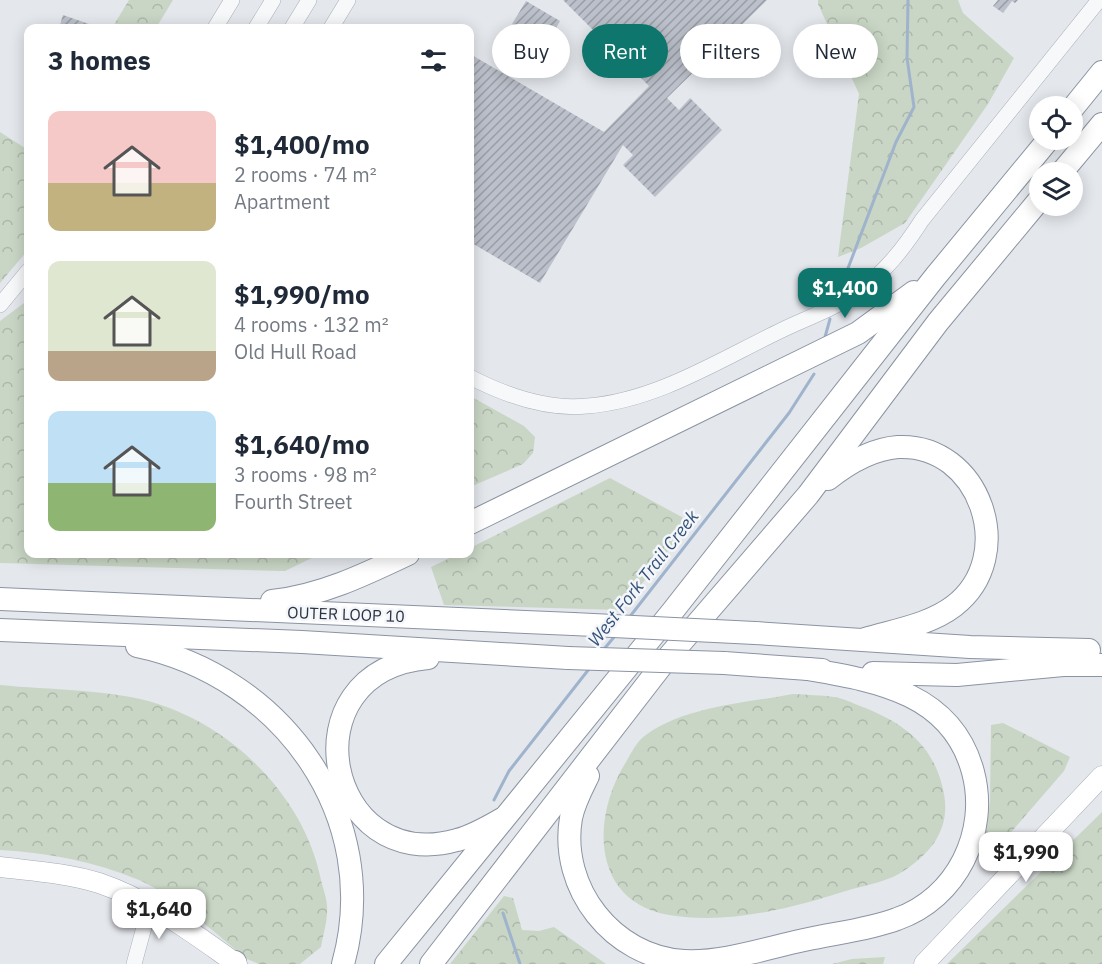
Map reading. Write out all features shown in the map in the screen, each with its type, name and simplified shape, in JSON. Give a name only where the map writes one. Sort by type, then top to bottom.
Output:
[{"type":"highway","points":[[1083,96],[1102,72]]},
{"type":"highway","points":[[1070,162],[1102,123]]},
{"type":"highway","points":[[386,964],[444,891],[509,816],[935,277],[1040,150]]},
{"type":"highway","points":[[431,964],[665,661],[808,495],[938,322],[1029,212]]},
{"type":"highway","points":[[474,521],[858,333],[935,277]]},
{"type":"highway","points":[[808,495],[839,470],[862,457],[899,447],[922,451],[945,460],[975,491],[989,537],[986,557],[976,583],[956,605],[933,620],[865,639]]},
{"type":"highway","points":[[161,606],[233,605],[298,598],[360,577],[400,558]]},
{"type":"highway","name":"OUTER LOOP 10","points":[[0,598],[755,633],[970,647],[1102,651]]},
{"type":"highway","points":[[0,630],[302,642],[512,656],[724,663],[947,675],[1102,664]]},
{"type":"highway","points":[[86,635],[162,651],[189,661],[252,697],[304,750],[336,811],[351,861],[353,897],[349,941],[343,964]]},
{"type":"highway","points":[[509,816],[456,840],[432,843],[401,839],[378,829],[357,810],[343,786],[336,752],[338,729],[347,705],[369,680],[387,669],[425,658],[512,656]]},
{"type":"highway","points":[[622,718],[576,800],[570,838],[574,871],[585,901],[617,936],[647,953],[667,958],[698,961],[898,919],[938,895],[963,862],[973,840],[978,810],[972,766],[960,741],[946,721],[921,702],[873,680],[808,669]]},
{"type":"main road","points":[[924,964],[1102,776]]},
{"type":"main road","points":[[0,867],[98,883],[150,905],[236,964]]},
{"type":"street","points":[[217,24],[232,0]]},
{"type":"street","points":[[258,24],[273,0]]},
{"type":"street","points":[[294,24],[309,0]]},
{"type":"street","points":[[333,24],[348,0]]},
{"type":"street","points":[[474,379],[536,402],[569,407],[602,405],[634,396],[685,376],[843,301],[883,272],[903,250],[921,220],[1099,0]]},
{"type":"street","points":[[0,305],[24,276]]},
{"type":"street","points":[[134,964],[150,905]]},
{"type":"green space","points":[[129,0],[173,0],[158,24],[114,24]]},
{"type":"green space","points":[[818,0],[958,0],[963,13],[1014,58],[988,104],[905,223],[861,248],[838,257],[859,94],[852,78],[878,78],[878,24],[827,24]]},
{"type":"green space","points":[[0,132],[24,147],[24,255],[0,283]]},
{"type":"green space","points":[[24,303],[24,558],[312,558],[285,571],[0,563],[0,321]]},
{"type":"green space","points":[[474,398],[524,426],[535,437],[533,453],[523,464],[474,485]]},
{"type":"green space","points":[[610,478],[691,522],[621,610],[444,605],[431,567],[450,558],[474,558],[474,546]]},
{"type":"green space","points":[[0,685],[121,695],[140,699],[187,715],[240,749],[283,795],[300,822],[313,850],[327,907],[321,947],[300,964],[259,964],[247,959],[168,896],[139,880],[71,859],[0,850]]},
{"type":"green space","points":[[793,694],[829,696],[875,712],[901,726],[922,745],[937,770],[945,799],[943,825],[937,838],[924,855],[899,874],[888,879],[805,903],[737,916],[692,918],[669,915],[643,907],[624,893],[612,875],[605,854],[604,831],[607,807],[615,784],[639,741],[656,728],[693,713]]},
{"type":"green space","points":[[1003,723],[1070,757],[1064,771],[1007,837],[988,848],[985,841],[990,802],[991,725]]},
{"type":"green space","points":[[1102,812],[1102,964],[947,964]]},
{"type":"green space","points":[[504,896],[513,898],[522,930],[539,931],[554,927],[606,964],[450,964]]},
{"type":"green space","points":[[885,957],[883,964],[832,964],[852,959]]},
{"type":"building","points":[[563,0],[767,0],[743,24],[680,24],[680,78],[687,78],[667,98],[679,110],[690,98],[722,130],[655,197],[623,165],[633,155],[623,145],[540,283],[474,244],[474,56],[492,67],[492,78],[511,78],[604,132],[649,86],[641,78],[668,78],[668,24],[587,24]]},
{"type":"building","points":[[998,0],[1018,0],[1015,3],[1012,1],[1003,13],[993,6]]},
{"type":"building","points":[[526,1],[560,21],[558,24],[512,24]]},
{"type":"building","points":[[63,15],[89,24],[60,24]]},
{"type":"waterway","name":"West Fork Trail Creek","points":[[842,284],[896,142],[914,107],[907,58],[908,0]]},
{"type":"waterway","name":"West Fork Trail Creek","points":[[825,337],[830,319]]},
{"type":"waterway","name":"West Fork Trail Creek","points":[[628,619],[789,413],[814,374]]},
{"type":"waterway","name":"West Fork Trail Creek","points":[[604,649],[615,636]]},
{"type":"waterway","name":"West Fork Trail Creek","points":[[494,800],[509,771],[589,669]]},
{"type":"waterway","name":"West Fork Trail Creek","points":[[503,913],[520,964]]}]
